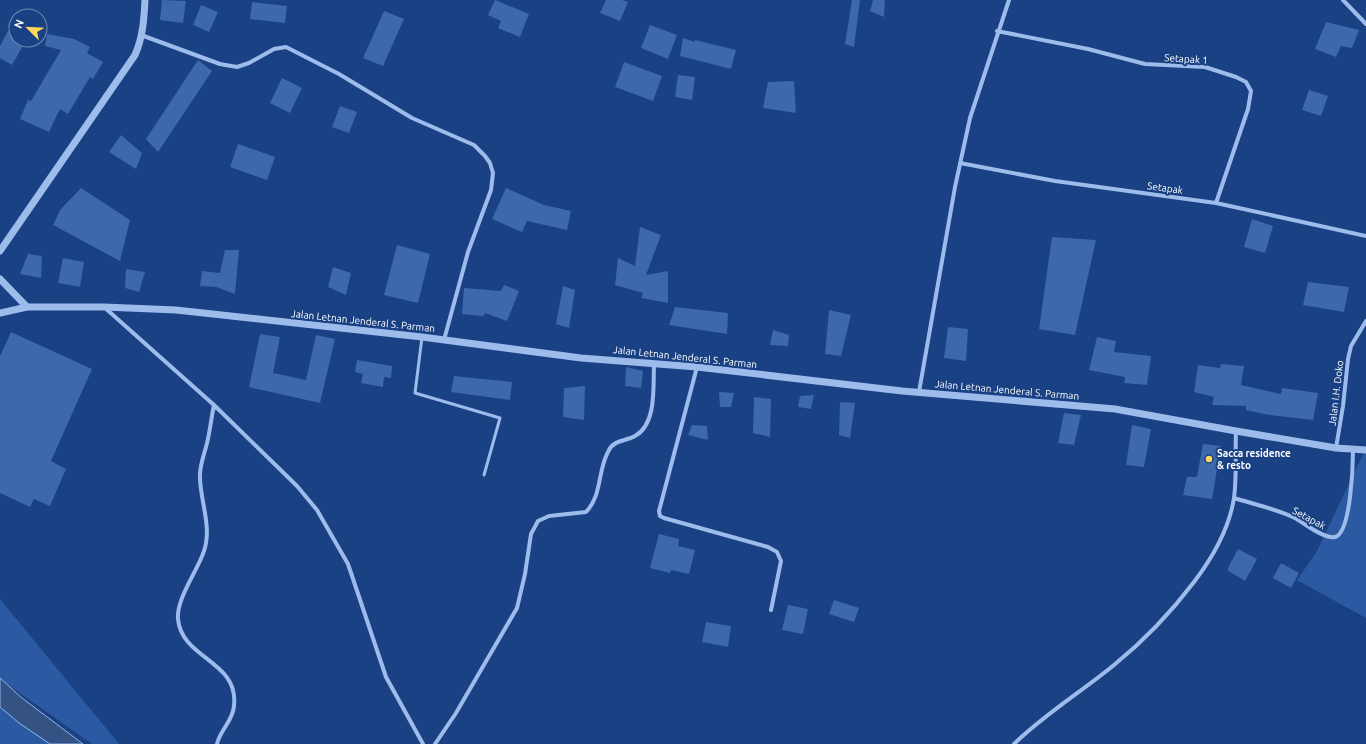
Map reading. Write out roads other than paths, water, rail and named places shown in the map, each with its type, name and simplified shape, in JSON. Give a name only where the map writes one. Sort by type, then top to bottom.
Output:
[{"type":"street","points":[[0,252],[135,55],[142,35],[145,0]]},
{"type":"street","points":[[919,392],[960,163],[970,118],[997,31],[1009,0]]},
{"type":"street","points":[[1343,0],[1366,24]]},
{"type":"street","name":"Setapak 1","points":[[997,31],[1088,49],[1145,64],[1205,67],[1236,77],[1246,82],[1251,91],[1248,109],[1216,203]]},
{"type":"street","points":[[142,35],[220,64],[236,67],[249,63],[274,50],[286,47],[339,74],[412,118],[474,145],[485,156],[490,163],[493,174],[491,190],[468,252],[444,340]]},
{"type":"street","name":"Setapak","points":[[960,163],[1055,181],[1216,203],[1366,236]]},
{"type":"street","points":[[0,279],[27,307]]},
{"type":"street","name":"Jalan Letnan Jenderal S. Parman","points":[[0,313],[27,307],[104,307],[176,310],[422,337],[520,351],[654,365],[697,367],[919,392],[1114,409],[1336,448],[1366,450]]},
{"type":"street","points":[[104,307],[214,405],[297,486],[317,510],[348,564],[386,677],[423,744]]},
{"type":"street","name":"Jalan I.H. Doko","points":[[1336,448],[1351,346],[1366,320]]},
{"type":"street","points":[[435,744],[456,713],[517,608],[525,574],[531,534],[538,521],[548,516],[586,512],[596,500],[603,464],[609,448],[619,441],[635,436],[644,427],[651,408],[654,365]]},
{"type":"street","points":[[697,367],[659,511],[660,516],[768,547],[777,552],[781,561],[771,610]]},
{"type":"street","points":[[214,405],[206,447],[201,463],[200,479],[207,531],[207,542],[184,596],[178,618],[186,640],[226,676],[233,685],[234,708],[231,717],[218,737],[217,744]]},
{"type":"street","points":[[1014,744],[1036,723],[1112,666],[1163,621],[1208,563],[1219,544],[1228,523],[1234,498],[1236,431]]},
{"type":"street","name":"Setapak","points":[[1234,498],[1290,516],[1327,536],[1334,538],[1339,536],[1344,524],[1349,503],[1353,450]]},
{"type":"lane","points":[[422,337],[415,392],[500,418],[484,474]]},
{"type":"place","name":"Sacca residence & resto","points":[[1209,459]]}]
